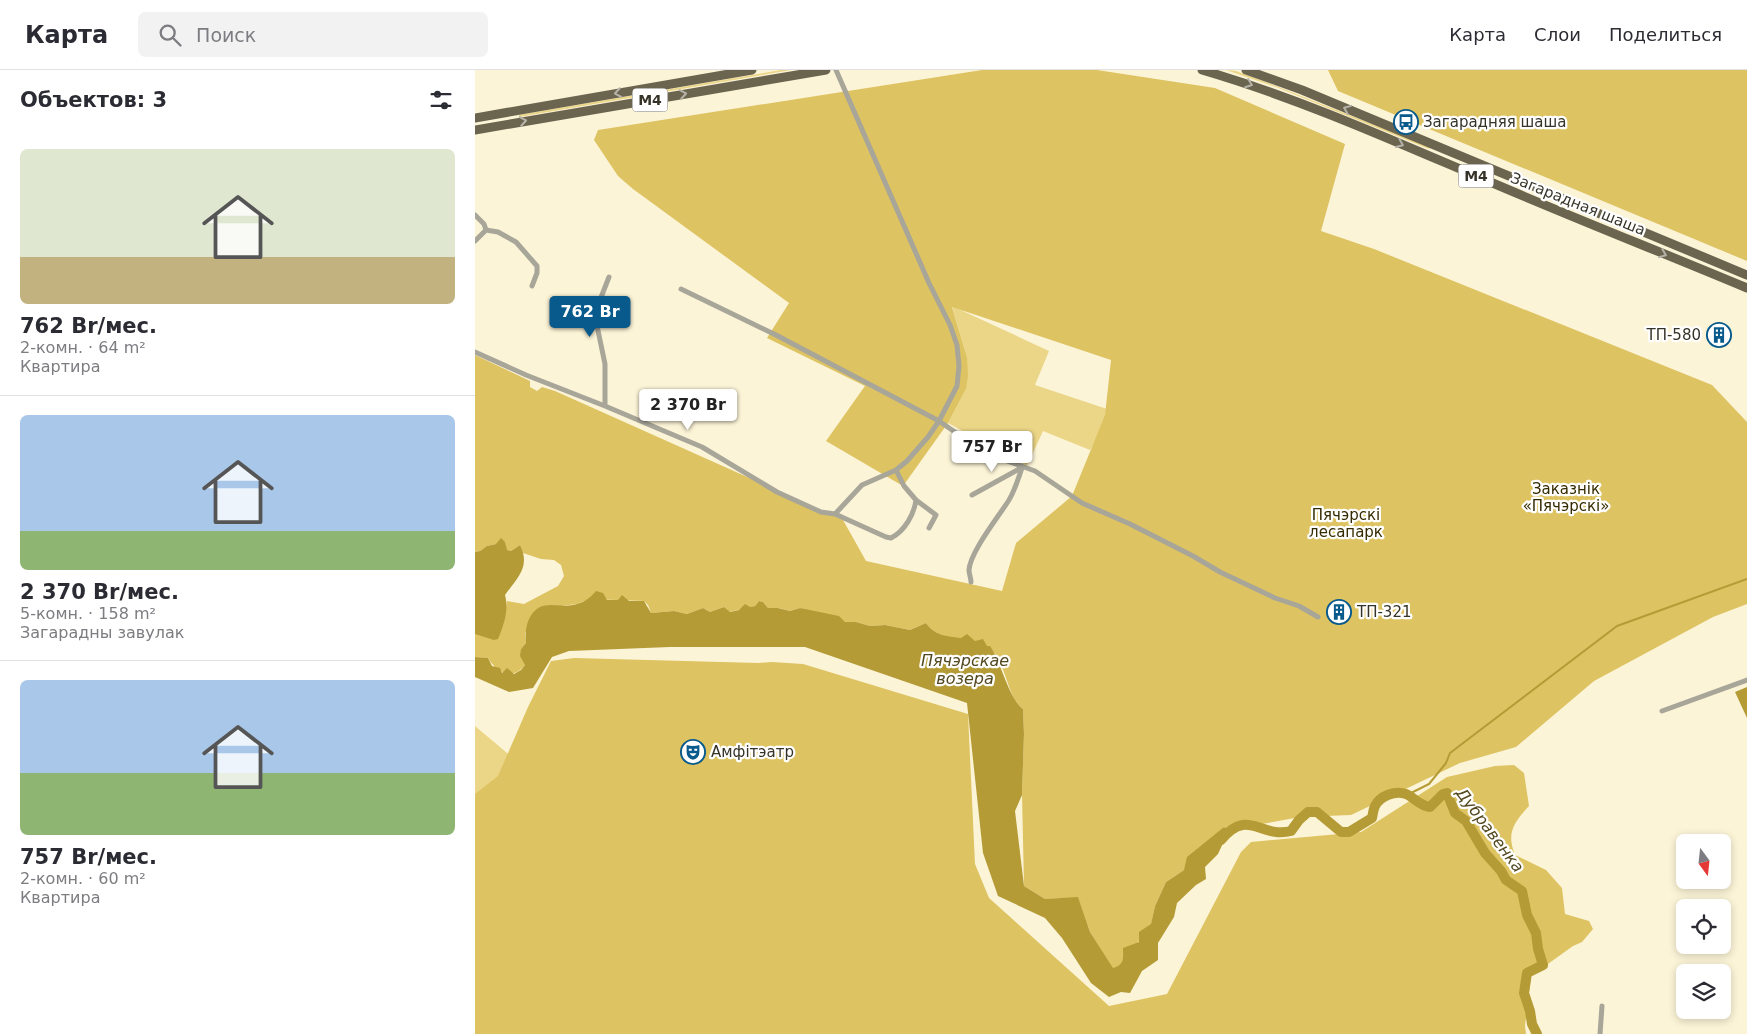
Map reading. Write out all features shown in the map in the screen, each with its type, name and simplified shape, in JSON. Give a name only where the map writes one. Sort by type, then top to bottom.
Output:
[{"type":"main road","name":"М4","points":[[475,118],[753,70]]},
{"type":"main road","name":"М4","points":[[475,130],[825,70]]},
{"type":"main road","name":"Загарадная шаша","points":[[1203,70],[1244,82],[1337,117],[1747,288]]},
{"type":"main road","name":"Загарадная шаша","points":[[1246,70],[1302,90],[1747,276]]},
{"type":"street","points":[[835,514],[862,485],[896,470],[907,461],[928,437],[939,421],[957,386],[959,366],[957,345],[950,326],[929,283],[836,70]]},
{"type":"street","points":[[475,214],[485,224],[486,230]]},
{"type":"street","points":[[475,241],[486,230]]},
{"type":"street","points":[[486,230],[498,232],[516,242],[537,266],[537,273],[531,286]]},
{"type":"street","points":[[605,406],[605,364],[596,321],[600,300],[609,277]]},
{"type":"street","points":[[681,289],[776,335],[939,421],[975,446],[996,457],[1022,468],[1035,471],[1082,503],[1130,524],[1220,572],[1275,598],[1299,606],[1318,617]]},
{"type":"street","points":[[475,352],[543,383],[605,406],[702,447],[777,492],[821,512],[835,514],[886,537],[891,538],[902,530],[915,508],[916,500]]},
{"type":"street","points":[[972,495],[1022,468]]},
{"type":"street","points":[[971,582],[969,570],[971,562],[986,534],[1009,500],[1022,468]]},
{"type":"street","points":[[896,470],[904,486],[916,500],[936,515],[929,528]]},
{"type":"street","points":[[1662,711],[1747,680]]},
{"type":"street","points":[[1600,1034],[1602,1006]]},
{"type":"shaded area","points":[[781,70],[791,70],[519,117],[519,115]]},
{"type":"shaded area","points":[[1226,70],[1236,71],[1276,86],[1430,147],[1429,149],[1276,87]]},
{"type":"shaded area","points":[[952,306],[1049,351],[1035,385],[1113,411],[1090,450],[1043,431],[1027,466],[948,423],[966,389],[967,357]]},
{"type":"shaded area","points":[[475,726],[513,758],[475,807]]},
{"type":"green space","name":"Пячэрскі лесапарк","points":[[982,70],[1097,70],[1215,88],[1345,144],[1321,231],[1374,249],[1712,385],[1747,422],[1747,604],[1713,617],[1594,681],[1516,747],[1460,763],[1351,815],[1300,817],[1229,830],[1224,827],[1184,870],[1166,882],[1155,906],[1151,925],[1120,966],[1113,969],[1090,932],[1078,898],[1045,899],[1024,886],[1023,709],[1012,694],[1002,668],[993,652],[979,642],[939,634],[926,623],[910,630],[885,625],[870,626],[856,622],[845,622],[800,608],[790,611],[768,608],[763,602],[759,601],[755,606],[729,612],[724,607],[710,612],[703,608],[687,614],[674,611],[651,613],[644,601],[589,599],[577,604],[548,605],[525,633],[526,643],[521,649],[525,665],[515,673],[510,674],[500,671],[488,658],[475,657],[475,634],[503,626],[507,601],[524,604],[558,586],[564,576],[561,565],[554,560],[541,559],[523,553],[520,545],[511,551],[506,550],[505,542],[487,546],[475,552],[475,355],[530,381],[530,387],[537,391],[542,387],[555,391],[843,520],[866,561],[1002,591],[1016,543],[1072,496],[1105,415],[1111,360],[952,307],[967,357],[968,376],[966,389],[948,423],[903,486],[826,441],[865,386],[767,338],[789,303],[633,189],[618,176],[594,140],[598,130]]},
{"type":"green space","points":[[1328,70],[1747,70],[1747,261],[1338,91]]},
{"type":"green space","points":[[574,658],[803,664],[968,714],[975,864],[989,898],[1109,1006],[1167,994],[1241,852],[1251,842],[1361,832],[1447,777],[1495,766],[1514,765],[1524,773],[1529,806],[1519,817],[1513,828],[1511,840],[1515,855],[1546,870],[1562,888],[1565,914],[1589,921],[1593,929],[1582,942],[1573,946],[1531,976],[1525,1026],[1526,1034],[475,1034],[475,794],[498,776],[528,707],[551,661]]},
{"type":"water","points":[[501,538],[505,542],[507,550],[511,551],[520,545],[524,560],[518,578],[505,595],[506,612],[504,623],[498,639],[494,640],[475,634],[475,552],[496,544]]},
{"type":"water","name":"Пячэрскае возера","points":[[596,591],[603,593],[607,600],[618,600],[622,595],[629,601],[644,601],[651,613],[674,611],[687,614],[703,608],[710,612],[724,607],[730,612],[739,610],[745,604],[750,607],[755,606],[759,601],[763,602],[768,608],[790,611],[800,608],[839,616],[845,622],[856,622],[870,626],[885,625],[910,630],[926,623],[933,631],[942,635],[961,638],[967,634],[975,641],[983,639],[994,653],[1013,697],[1023,709],[1022,795],[1015,811],[1024,886],[1045,899],[1078,897],[1090,932],[1113,968],[1121,963],[1123,948],[1139,942],[1139,932],[1151,924],[1155,906],[1166,882],[1184,870],[1187,857],[1224,827],[1229,830],[1218,854],[1205,867],[1206,879],[1196,885],[1177,903],[1174,917],[1158,943],[1158,960],[1142,971],[1130,993],[1121,992],[1109,997],[1091,983],[1062,938],[1045,918],[998,896],[983,853],[967,703],[805,647],[670,647],[569,651],[552,657],[533,688],[509,692],[475,677],[475,657],[488,658],[492,666],[500,668],[502,673],[507,668],[514,674],[521,670],[525,665],[520,656],[521,649],[526,643],[527,624],[533,613],[543,606],[580,603],[588,599]]},
{"type":"water","points":[[1747,687],[1747,718],[1735,692]]},
{"type":"waterway","points":[[1407,795],[1429,784],[1446,763],[1450,753],[1617,626],[1747,579]]},
{"type":"waterway","name":"Дубравенка","points":[[1221,840],[1231,830],[1239,826],[1255,826],[1280,832],[1291,831],[1308,812],[1317,812],[1341,832],[1349,832],[1372,818],[1377,802],[1388,795],[1406,794],[1423,805],[1430,807],[1443,794],[1447,793],[1455,813],[1466,821],[1485,853],[1501,871],[1506,880],[1522,891],[1527,915],[1536,933],[1543,965],[1527,973],[1524,993],[1532,1024],[1537,1034]]},
{"type":"place","name":"Загарадняя шаша","points":[[1406,122]]},
{"type":"place","name":"ТП-580","points":[[1719,335]]},
{"type":"place","name":"ТП-321","points":[[1339,612]]},
{"type":"place","name":"Амфітэатр","points":[[693,752]]},
{"type":"park label","name":"Заказнік «Пячэрскі»","points":[[1566,498]]}]
